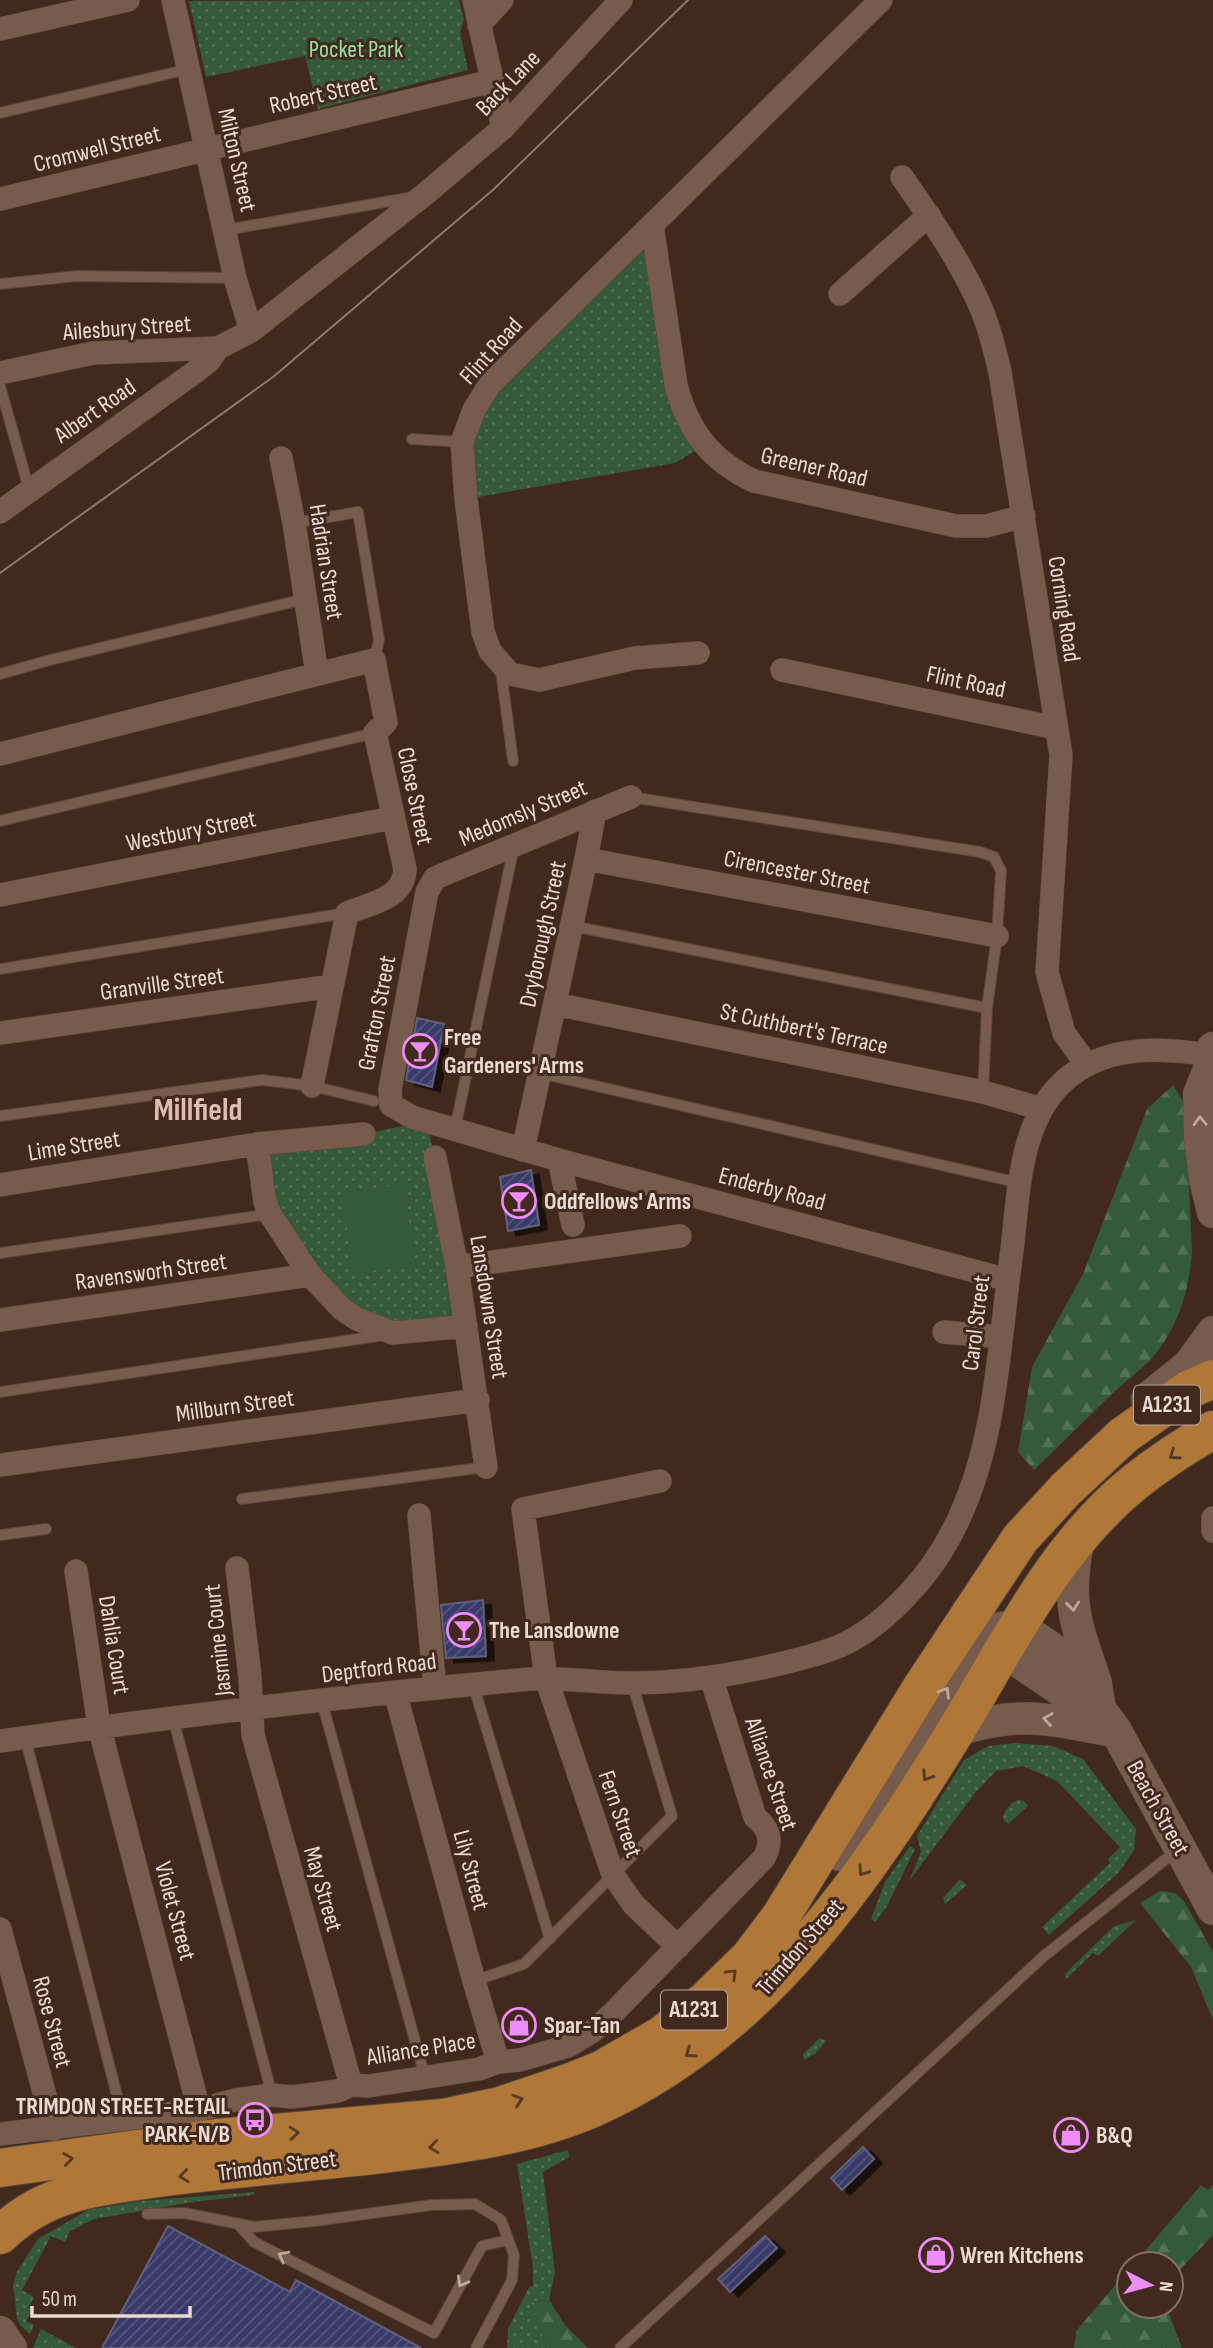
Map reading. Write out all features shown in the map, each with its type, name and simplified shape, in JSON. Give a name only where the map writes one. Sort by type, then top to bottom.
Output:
[{"type":"highway","name":"A1231","points":[[1124,1435],[1188,1390],[1213,1379]]},
{"type":"highway","name":"Trimdon Street","points":[[0,2235],[48,2200],[111,2185],[443,2147],[526,2131],[559,2122],[637,2087],[673,2066],[707,2041],[785,1969],[847,1894],[902,1815],[955,1731],[1003,1637],[1079,1538],[1106,1508],[1135,1482],[1213,1430]]},
{"type":"highway","name":"Trimdon Street","points":[[0,2168],[217,2138],[443,2118],[500,2106],[571,2082],[601,2070],[662,2035],[706,2000],[750,1957],[804,1882],[922,1687],[989,1584],[1029,1529],[1066,1489],[1124,1435]]},
{"type":"street","points":[[0,29],[128,0]]},
{"type":"street","name":"Milton Street","points":[[173,0],[235,278],[251,331]]},
{"type":"street","points":[[474,0],[503,128]]},
{"type":"street","points":[[479,25],[502,0]]},
{"type":"street","name":"Back Lane","points":[[218,348],[251,331],[425,194],[503,128],[621,0]]},
{"type":"street","name":"Flint Road","points":[[501,665],[490,651],[482,632],[466,499],[462,442],[474,410],[490,384],[881,0]]},
{"type":"street","name":"Robert Street","points":[[206,149],[492,81]]},
{"type":"street","name":"Cromwell Street","points":[[0,199],[206,149]]},
{"type":"street","name":"Corning Road","points":[[902,177],[929,215],[978,300],[1000,372],[1061,755],[1047,972],[1064,1033],[1087,1065]]},
{"type":"street","points":[[840,294],[929,215]]},
{"type":"street","name":"Greener Road","points":[[652,225],[676,385],[683,411],[691,427],[718,459],[754,481],[956,526],[986,526],[1024,516]]},
{"type":"street","name":"Ailesbury Street","points":[[0,373],[93,353],[218,348]]},
{"type":"street","name":"Albert Road","points":[[0,512],[195,372],[218,348]]},
{"type":"street","name":"Hadrian Street","points":[[281,458],[294,523],[317,674]]},
{"type":"street","points":[[501,665],[510,674],[539,680],[635,658],[698,653]]},
{"type":"street","points":[[0,754],[374,660]]},
{"type":"street","name":"Close Street","points":[[347,913],[401,888],[405,869],[375,733],[386,722],[374,660]]},
{"type":"street","name":"Flint Road","points":[[782,670],[1056,728]]},
{"type":"street","name":"Medomsly Street","points":[[435,878],[631,797]]},
{"type":"street","name":"Dryborough Street","points":[[523,1150],[595,811]]},
{"type":"street","name":"Westbury Street","points":[[0,895],[392,818]]},
{"type":"street","name":"Cirencester Street","points":[[586,859],[998,936]]},
{"type":"street","name":"Grafton Street","points":[[435,878],[427,892],[390,1089],[391,1105],[412,1117],[523,1150]]},
{"type":"street","points":[[312,1086],[347,913]]},
{"type":"street","name":"Granville Street","points":[[0,1033],[332,986]]},
{"type":"street","name":"St Cuthbert's Terrace","points":[[555,1004],[983,1092],[1042,1109]]},
{"type":"street","name":"Carol Street","points":[[911,1591],[948,1542],[965,1508],[978,1467],[990,1419],[1024,1157],[1042,1109],[1070,1076],[1113,1053],[1143,1049],[1212,1059]]},
{"type":"street","points":[[1212,1059],[1199,1094],[1202,1152],[1213,1212]]},
{"type":"street","name":"Lime Street","points":[[0,1185],[257,1144],[364,1134]]},
{"type":"street","points":[[257,1144],[265,1202],[270,1214],[310,1275],[342,1309],[357,1319],[393,1334],[466,1325]]},
{"type":"street","name":"Enderby Road","points":[[523,1150],[1008,1280]]},
{"type":"street","name":"Lansdowne Street","points":[[435,1157],[457,1267],[486,1467]]},
{"type":"street","points":[[559,1160],[573,1225]]},
{"type":"street","points":[[457,1267],[680,1236]]},
{"type":"street","name":"Ravensworh Street","points":[[0,1320],[310,1275]]},
{"type":"street","points":[[944,1332],[1001,1337]]},
{"type":"street","points":[[1124,1435],[1140,1405],[1189,1366],[1213,1332]]},
{"type":"street","name":"Millburn Street","points":[[0,1465],[478,1399]]},
{"type":"street","name":"Fern Street","points":[[660,1481],[523,1509],[545,1678],[613,1875],[634,1905],[678,1947]]},
{"type":"street","points":[[419,1515],[435,1688]]},
{"type":"street","points":[[1213,1518],[1213,1531]]},
{"type":"street","points":[[955,1731],[986,1721],[1104,1708],[1076,1627],[1072,1606],[1074,1562],[1079,1538]]},
{"type":"street","name":"Jasmine Court","points":[[237,1568],[252,1707]]},
{"type":"street","name":"Dahlia Court","points":[[76,1571],[99,1726]]},
{"type":"street","points":[[804,1882],[836,1861],[979,1639],[1003,1637],[986,1609],[989,1584]]},
{"type":"street","name":"Deptford Road","points":[[0,1741],[252,1707],[322,1702],[473,1684],[545,1678],[632,1683],[710,1677],[754,1670],[839,1646],[876,1624],[911,1591]]},
{"type":"street","name":"Beach Street","points":[[1003,1637],[1064,1658],[1104,1708],[1213,1909]]},
{"type":"street","name":"Alliance Street","points":[[710,1677],[755,1817],[765,1825],[770,1848]]},
{"type":"street","name":"Lily Street","points":[[395,1692],[474,1981],[499,2062]]},
{"type":"street","name":"May Street","points":[[252,1707],[253,1735],[351,2085]]},
{"type":"street","name":"Violet Street","points":[[99,1726],[199,2110]]},
{"type":"street","name":"Alliance Place","points":[[0,2134],[199,2110],[235,2100],[272,2095],[292,2097],[338,2091],[351,2085],[369,2086],[425,2078],[520,2060],[568,2046],[593,2031],[612,2014],[764,1858],[770,1848]]},
{"type":"street","name":"Rose Street","points":[[0,1929],[54,2129]]},
{"type":"street","points":[[0,2332],[11,2348]]},
{"type":"lane","points":[[0,113],[189,69]]},
{"type":"lane","points":[[226,230],[425,194]]},
{"type":"lane","points":[[0,284],[77,276],[235,278]]},
{"type":"lane","points":[[0,386],[29,489]]},
{"type":"lane","points":[[412,439],[462,442]]},
{"type":"lane","points":[[294,523],[358,512],[379,640],[374,660]]},
{"type":"lane","points":[[0,674],[305,598]]},
{"type":"lane","points":[[501,665],[513,761]]},
{"type":"lane","points":[[0,821],[375,733]]},
{"type":"lane","points":[[631,797],[980,852],[994,857],[1001,871],[998,936],[987,1008],[983,1092]]},
{"type":"lane","points":[[455,1129],[514,846]]},
{"type":"lane","points":[[0,970],[347,913]]},
{"type":"lane","points":[[572,926],[987,1008]]},
{"type":"lane","points":[[539,1073],[1020,1183]]},
{"type":"lane","points":[[0,1115],[262,1080],[312,1086],[374,1101]]},
{"type":"lane","points":[[0,1253],[270,1214]]},
{"type":"lane","points":[[0,1392],[393,1334]]},
{"type":"lane","points":[[242,1499],[486,1467]]},
{"type":"lane","points":[[0,1535],[46,1529]]},
{"type":"lane","points":[[474,1981],[524,1964],[671,1816],[632,1683]]},
{"type":"lane","points":[[473,1684],[550,1939]]},
{"type":"lane","points":[[322,1702],[425,2078]]},
{"type":"lane","points":[[173,1718],[272,2095]]},
{"type":"lane","points":[[25,1737],[122,2119]]},
{"type":"lane","points":[[628,2345],[1044,1956],[1179,1849]]},
{"type":"lane","points":[[147,2214],[184,2213],[254,2227],[431,2205],[475,2204],[501,2220],[514,2255],[512,2280],[476,2348]]},
{"type":"lane","points":[[237,2223],[254,2242],[434,2333],[482,2246],[508,2240]]},
{"type":"green space","name":"Pocket Park","points":[[459,0],[464,20],[460,32],[468,70],[318,109],[305,56],[206,77],[189,1]]},
{"type":"green space","points":[[652,225],[676,385],[705,445],[675,463],[466,499],[474,410]]},
{"type":"green space","points":[[1173,1085],[1185,1105],[1192,1251],[1185,1294],[1175,1322],[1151,1359],[1034,1470],[1018,1452],[1032,1367],[1083,1274],[1147,1109]]},
{"type":"green space","points":[[427,1121],[466,1326],[372,1326],[282,1235],[257,1144],[364,1134]]},
{"type":"green space","points":[[404,1184],[415,1265],[353,1274],[342,1193]]},
{"type":"green space","points":[[1016,1743],[1053,1746],[1083,1759],[1136,1829],[1134,1850],[1119,1872],[1049,1935],[1042,1927],[1110,1863],[1108,1859],[1120,1847],[1057,1781],[1023,1766],[996,1771],[975,1793],[909,1881],[921,1852],[917,1836],[964,1760],[988,1746]]},
{"type":"green space","points":[[1018,1800],[1024,1801],[1028,1806],[1008,1824],[1003,1819],[1005,1813],[1010,1805]]},
{"type":"green space","points":[[910,1846],[915,1849],[887,1906],[875,1922],[871,1919],[885,1882]]},
{"type":"green space","points":[[960,1879],[967,1885],[945,1904],[943,1898]]},
{"type":"green space","points":[[1160,1891],[1175,1893],[1184,1901],[1213,1952],[1213,2020],[1191,1967],[1140,1903]]},
{"type":"green space","points":[[1136,1920],[1098,1956],[1093,1953],[1066,1979],[1065,1974],[1114,1926]]},
{"type":"green space","points":[[820,2038],[826,2041],[815,2054],[804,2060],[803,2054]]},
{"type":"green space","points":[[568,2150],[569,2157],[543,2172],[555,2273],[549,2300],[531,2302],[547,2348],[507,2348],[508,2329],[529,2287],[533,2286],[533,2268],[517,2164]]},
{"type":"green space","points":[[1213,2184],[1213,2235],[1185,2264],[1185,2250],[1146,2250],[1201,2185],[1208,2190]]},
{"type":"green space","points":[[255,2192],[253,2195],[94,2219],[70,2231],[65,2242],[51,2236],[22,2290],[34,2297],[29,2307],[33,2309],[26,2321],[34,2325],[30,2334],[20,2325],[13,2285],[17,2272],[38,2239],[88,2210],[140,2201]]},
{"type":"green space","points":[[1115,2285],[1115,2320],[1171,2320],[1182,2348],[1074,2348],[1076,2331]]},
{"type":"green space","points":[[549,2300],[565,2325],[588,2348],[547,2348],[531,2302]]},
{"type":"green space","points":[[41,2329],[76,2348],[33,2348]]},
{"type":"building","name":"Free Gardeners' Arms","points":[[417,1018],[444,1024],[432,1087],[406,1080]]},
{"type":"building","name":"Oddfellows' Arms","points":[[531,1170],[539,1225],[508,1231],[500,1177]]},
{"type":"building","name":"The Lansdowne","points":[[483,1600],[486,1656],[446,1658],[441,1605]]},
{"type":"building","points":[[863,2147],[874,2159],[842,2190],[831,2178]]},
{"type":"building","points":[[168,2226],[290,2292],[296,2280],[421,2348],[102,2348]]},
{"type":"building","points":[[765,2236],[777,2248],[730,2292],[718,2279]]},
{"type":"tram line","points":[[0,573],[273,377],[494,189],[688,0]]},
{"type":"place","name":"Free Gardeners' Arms","points":[[420,1051]]},
{"type":"place","name":"Oddfellows' Arms","points":[[519,1201]]},
{"type":"place","name":"The Lansdowne","points":[[464,1630]]},
{"type":"place","name":"Spar-Tan","points":[[519,2025]]},
{"type":"place","name":"TRIMDON STREET-RETAIL PARK-N/B","points":[[255,2120]]},
{"type":"place","name":"B&Q","points":[[1071,2135]]},
{"type":"place","name":"Wren Kitchens","points":[[936,2255]]},
{"type":"district","name":"Millfield","points":[[198,1110]]}]
